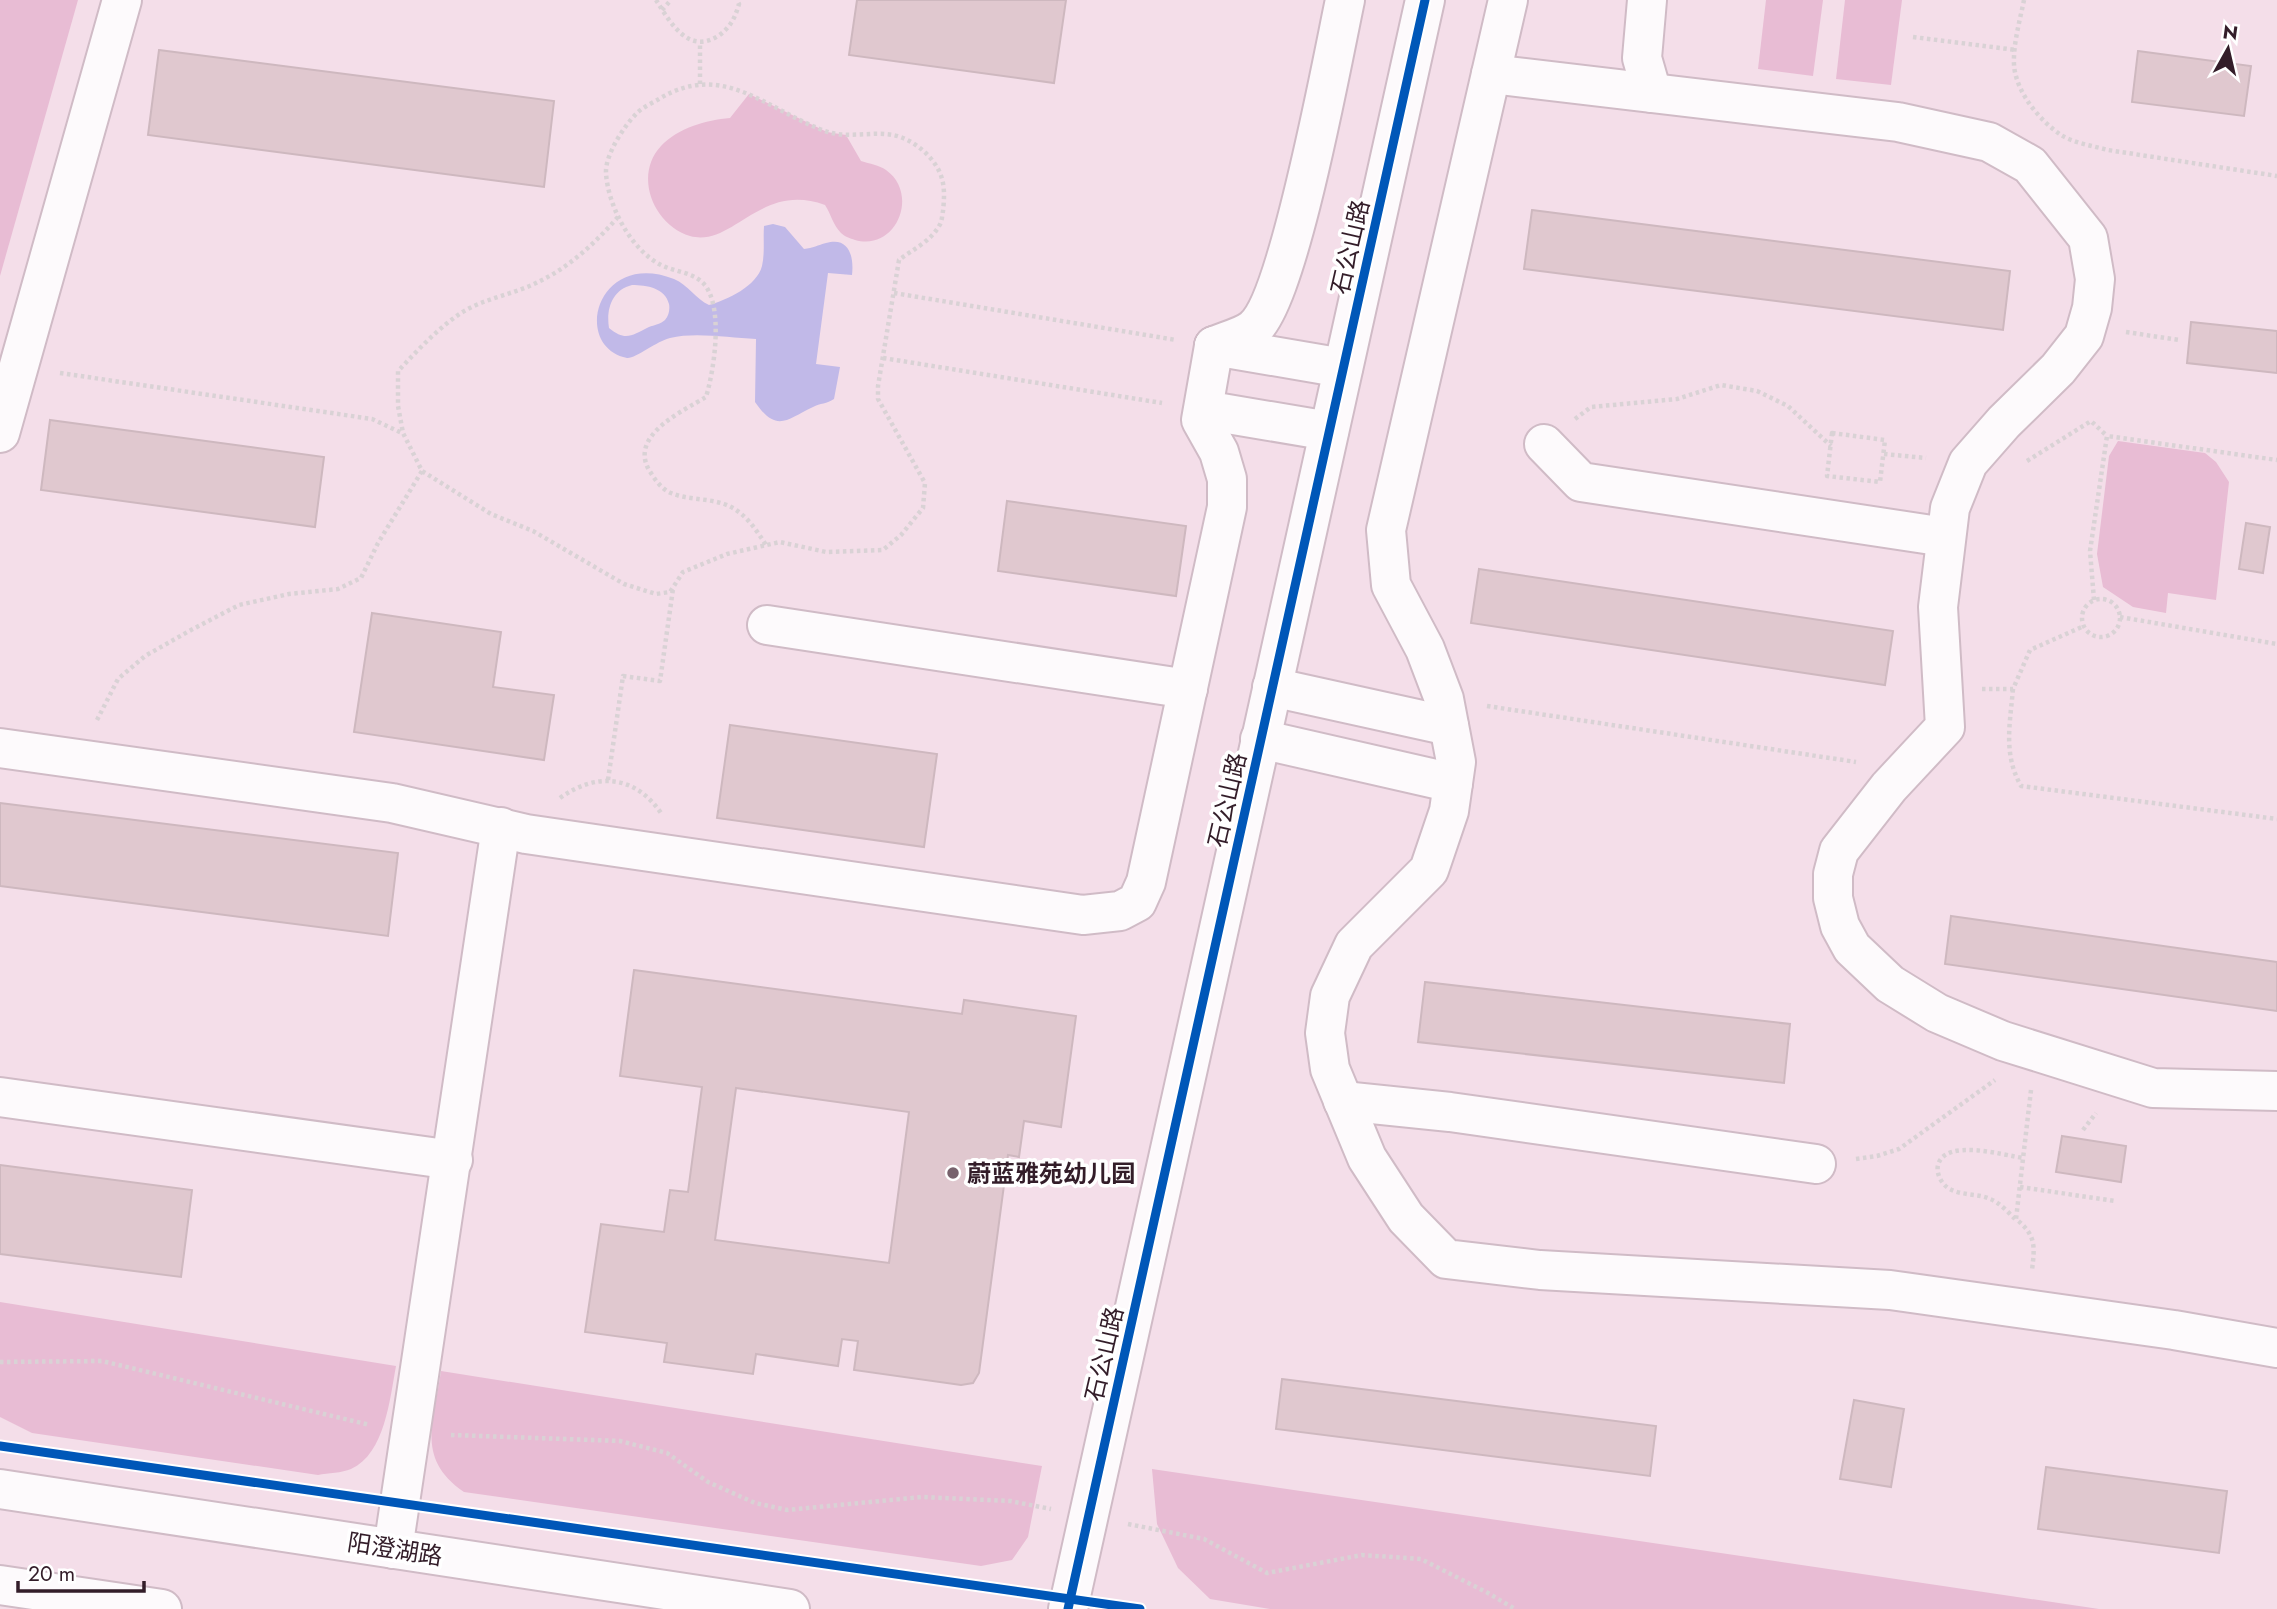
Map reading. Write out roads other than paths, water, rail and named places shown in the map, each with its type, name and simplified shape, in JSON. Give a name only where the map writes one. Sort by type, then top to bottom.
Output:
[{"type":"street","points":[[0,433],[122,0]]},
{"type":"street","points":[[1214,346],[1253,329],[1271,303],[1294,227],[1345,0]]},
{"type":"street","name":"石公山路","points":[[1068,1609],[1425,0]]},
{"type":"street","points":[[1508,0],[1387,530],[1391,584],[1425,649],[1446,712],[1456,762],[1449,811],[1430,870],[1354,945],[1330,996],[1325,1033],[1330,1069],[1367,1158],[1406,1218],[1446,1259],[1540,1270],[1889,1290],[2175,1330],[2277,1348]]},
{"type":"street","points":[[1647,0],[1642,58],[1652,93]]},
{"type":"street","points":[[1491,74],[1898,122],[1989,142],[2029,165],[2088,238],[2095,279],[2092,308],[2084,336],[2058,369],[2004,422],[1968,463],[1950,508],[1938,607],[1945,727],[1905,769],[1839,851],[1832,874],[1833,898],[1840,926],[1852,948],[1890,984],[1937,1013],[2003,1041],[2153,1088],[2277,1091]]},
{"type":"street","points":[[1214,346],[1343,368]]},
{"type":"street","points":[[0,748],[392,803],[526,834],[1030,908],[1083,915],[1120,911],[1137,902],[1146,882],[1227,507],[1227,478],[1219,452],[1202,420],[1214,346]]},
{"type":"street","points":[[1203,410],[1329,431]]},
{"type":"street","points":[[1544,444],[1581,482],[1945,537]]},
{"type":"street","points":[[767,625],[1188,689]]},
{"type":"street","points":[[1272,687],[1446,712]]},
{"type":"street","points":[[1260,739],[1453,783]]},
{"type":"street","points":[[393,1549],[501,827]]},
{"type":"street","points":[[0,1097],[453,1160]]},
{"type":"street","points":[[1343,1101],[1450,1112],[1816,1164]]},
{"type":"street","name":"阳澄湖路","points":[[0,1489],[790,1609]]},
{"type":"street","points":[[0,1585],[162,1609]]},
{"type":"place","name":"蔚蓝雅苑幼儿园","points":[[953,1173]]}]
